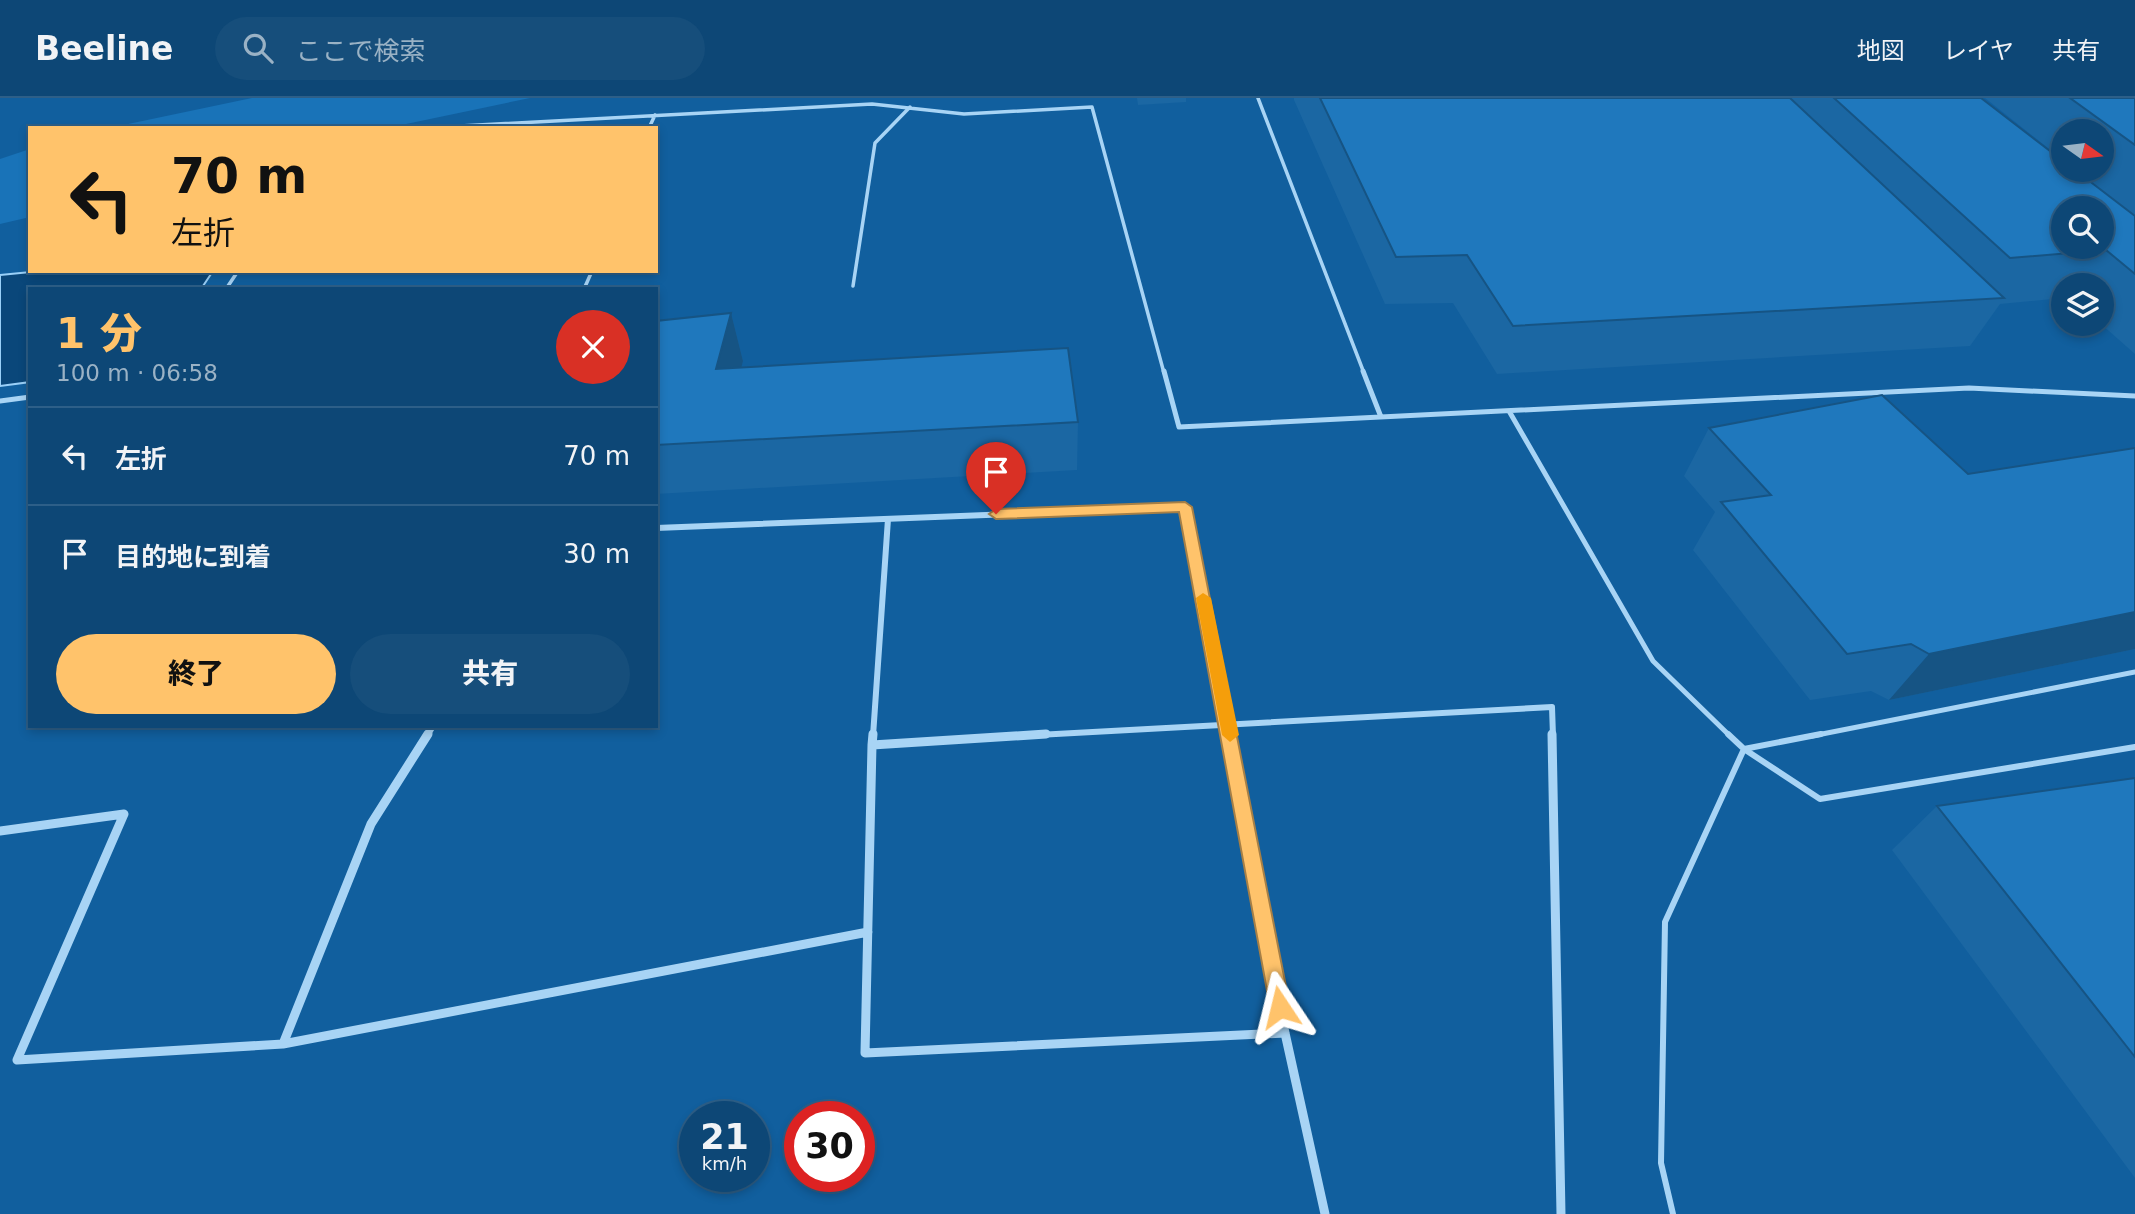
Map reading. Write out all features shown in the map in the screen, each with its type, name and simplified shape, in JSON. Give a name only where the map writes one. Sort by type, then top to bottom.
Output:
[{"type":"street","points":[[658,528],[1185,507],[1228,722],[1284,1033],[1325,1214]]},
{"type":"street","points":[[888,519],[872,745],[865,1053],[1284,1033]]},
{"type":"street","points":[[872,745],[1228,722],[1552,707],[1561,1214]]},
{"type":"street","points":[[282,1044],[371,824],[432,728]]},
{"type":"street","points":[[0,831],[124,814],[18,1060],[282,1044],[867,932]]},
{"type":"lane","points":[[1258,98],[1381,417]]},
{"type":"lane","points":[[459,126],[872,104],[964,114],[1092,107],[1179,427],[1969,388],[2135,396]]},
{"type":"lane","points":[[853,286],[875,143],[910,107]]},
{"type":"lane","points":[[650,126],[654,115]]},
{"type":"lane","points":[[0,401],[28,397]]},
{"type":"lane","points":[[1508,411],[1653,661],[1744,749],[1820,799],[2135,747]]},
{"type":"lane","points":[[1744,749],[2135,672]]},
{"type":"lane","points":[[1672,1214],[1661,1163],[1665,922],[1744,749]]},
{"type":"shaded area","points":[[252,98],[530,98],[397,126],[119,126]]},
{"type":"shaded area","points":[[28,150],[28,217],[0,224],[0,159]]},
{"type":"shaded area","points":[[28,272],[212,273],[202,287],[28,287],[28,382],[0,386],[0,275]]},
{"type":"building","points":[[1320,98],[1790,98],[2004,298],[1513,326],[1467,255],[1396,257]]},
{"type":"building","points":[[1834,98],[1981,98],[2051,152],[2051,182],[2091,182],[2109,196],[2051,196],[2051,255],[2010,258]]},
{"type":"building","points":[[2070,98],[2135,98],[2135,145],[2114,130],[2114,119],[2099,119]]},
{"type":"building","points":[[2114,200],[2135,216],[2135,274],[2114,257]]},
{"type":"building","points":[[731,313],[716,369],[1068,348],[1078,422],[658,445],[658,321]]},
{"type":"building","points":[[1882,395],[1968,474],[2135,448],[2135,612],[1929,654],[1911,644],[1847,654],[1721,502],[1771,495],[1709,428]]},
{"type":"building","points":[[2135,778],[2135,1057],[1937,806]]},
{"type":"slow traffic","points":[[1203,598],[1230,735]]},
{"type":"route","points":[[996,514],[1185,507],[1228,722],[1280,1007]]}]
